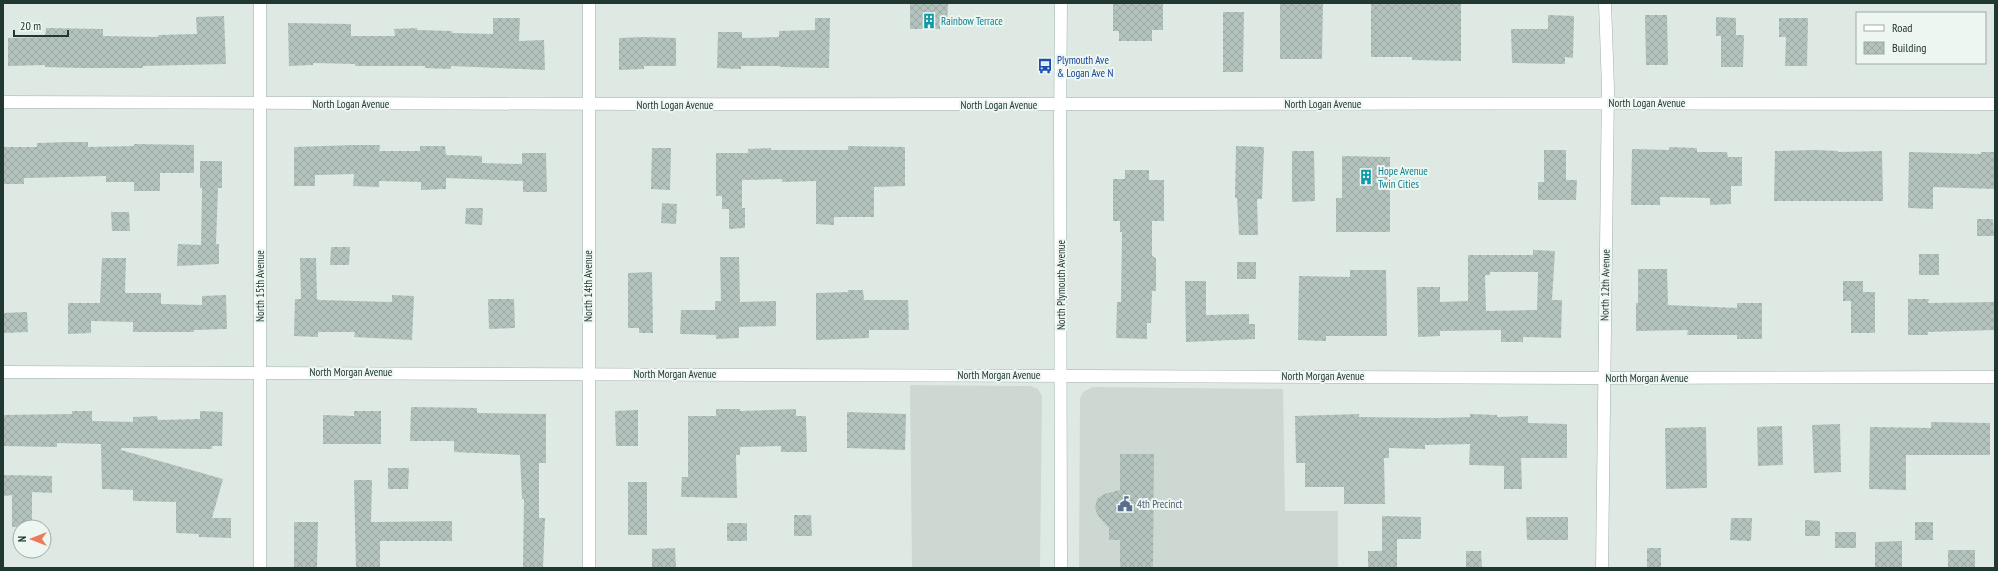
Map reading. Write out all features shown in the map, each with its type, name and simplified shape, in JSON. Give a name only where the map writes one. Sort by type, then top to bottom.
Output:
[{"type":"street","name":"North 15th Avenue","points":[[260,3],[260,568]]},
{"type":"street","name":"North 14th Avenue","points":[[588,3],[587,374],[589,568]]},
{"type":"street","name":"North Plymouth Avenue","points":[[1061,3],[1061,568]]},
{"type":"street","name":"North 12th Avenue","points":[[1602,568],[1608,103],[1605,3]]},
{"type":"street","name":"North Logan Avenue","points":[[3,102],[588,105],[1608,103],[1995,104]]},
{"type":"street","name":"North Morgan Avenue","points":[[3,372],[1604,378],[1995,377]]},
{"type":"shaded area","points":[[910,385],[1031,386],[1038,389],[1042,396],[1040,568],[912,568]]},
{"type":"shaded area","points":[[1093,387],[1283,389],[1285,511],[1338,511],[1338,568],[1079,568],[1080,398],[1083,392]]},
{"type":"building","name":"Rainbow Terrace","points":[[910,3],[948,3],[947,25],[940,25],[940,29],[910,29]]},
{"type":"building","points":[[1113,3],[1163,3],[1163,30],[1152,30],[1152,41],[1119,41],[1119,31],[1113,31]]},
{"type":"building","points":[[1280,3],[1323,3],[1322,59],[1280,59]]},
{"type":"building","points":[[1371,3],[1461,3],[1461,61],[1412,60],[1412,57],[1371,57]]},
{"type":"building","points":[[1223,12],[1244,12],[1243,72],[1223,72]]},
{"type":"building","points":[[1548,15],[1574,16],[1573,58],[1565,57],[1565,64],[1512,63],[1511,29],[1548,29]]},
{"type":"building","points":[[1645,15],[1667,15],[1668,65],[1646,65]]},
{"type":"building","points":[[224,16],[226,64],[143,66],[143,68],[45,67],[45,65],[8,66],[8,38],[45,37],[46,28],[103,29],[103,36],[158,37],[158,35],[197,34],[196,17]]},
{"type":"building","points":[[1716,17],[1736,18],[1736,35],[1744,35],[1743,67],[1721,67],[1721,36],[1716,36]]},
{"type":"building","points":[[493,18],[520,18],[519,41],[544,40],[545,70],[451,66],[451,69],[425,68],[425,66],[355,66],[355,64],[313,63],[313,65],[289,66],[288,23],[351,24],[351,36],[395,36],[394,29],[417,28],[417,30],[452,31],[452,33],[493,34]]},
{"type":"building","points":[[815,18],[830,18],[829,68],[741,66],[741,69],[717,68],[718,32],[742,32],[742,38],[779,37],[779,31],[815,30]]},
{"type":"building","points":[[1779,18],[1808,18],[1807,66],[1785,66],[1786,37],[1779,37]]},
{"type":"building","points":[[619,38],[676,38],[676,66],[644,66],[644,69],[619,70]]},
{"type":"building","points":[[88,142],[88,147],[134,146],[134,144],[194,145],[194,173],[160,173],[160,191],[134,191],[134,182],[106,182],[106,176],[24,178],[24,184],[3,184],[3,147],[37,147],[37,143]]},
{"type":"building","points":[[380,145],[379,151],[420,151],[420,146],[445,146],[446,155],[482,156],[482,163],[522,164],[522,153],[546,153],[547,192],[523,192],[523,181],[446,178],[446,189],[421,190],[421,182],[379,181],[379,187],[353,186],[354,174],[315,175],[315,186],[294,186],[294,147]]},
{"type":"building","points":[[848,146],[905,147],[905,186],[874,187],[874,217],[834,217],[834,225],[816,224],[816,181],[782,182],[782,179],[742,180],[742,208],[745,208],[745,228],[729,229],[729,209],[722,209],[722,196],[716,196],[716,153],[748,153],[748,149],[771,148],[771,150],[848,150]]},
{"type":"building","points":[[1236,146],[1264,147],[1262,199],[1257,199],[1258,235],[1239,235],[1237,198],[1235,198]]},
{"type":"building","points":[[1669,147],[1697,148],[1697,152],[1727,152],[1728,157],[1742,157],[1742,186],[1731,186],[1731,204],[1710,205],[1710,198],[1660,197],[1660,205],[1631,205],[1632,149],[1669,150]]},
{"type":"building","points":[[652,148],[671,148],[670,190],[651,189]]},
{"type":"building","points":[[1544,150],[1566,150],[1566,180],[1577,180],[1576,200],[1538,200],[1538,182],[1544,182]]},
{"type":"building","points":[[1816,150],[1838,152],[1882,151],[1883,201],[1774,201],[1775,151]]},
{"type":"building","points":[[1292,151],[1314,151],[1315,201],[1292,202]]},
{"type":"building","points":[[1909,152],[1981,154],[1981,152],[1995,152],[1995,189],[1933,187],[1933,209],[1908,208]]},
{"type":"building","name":"Hope Avenue Twin Cities","points":[[1342,156],[1390,157],[1390,232],[1336,232],[1336,198],[1342,198]]},
{"type":"building","points":[[200,161],[222,161],[222,188],[218,188],[216,244],[219,244],[219,264],[177,266],[178,244],[201,245],[202,188],[200,188]]},
{"type":"building","points":[[1125,170],[1149,170],[1149,180],[1164,180],[1164,221],[1152,221],[1152,256],[1156,258],[1156,291],[1152,291],[1151,323],[1147,323],[1147,339],[1116,338],[1117,302],[1121,302],[1122,232],[1120,232],[1120,221],[1113,221],[1113,179],[1125,179]]},
{"type":"building","points":[[662,203],[677,204],[676,224],[661,223]]},
{"type":"building","points":[[466,208],[483,208],[482,225],[465,224]]},
{"type":"building","points":[[111,212],[129,212],[130,231],[112,231]]},
{"type":"building","points":[[1977,219],[1993,219],[1994,236],[1977,236]]},
{"type":"building","points":[[331,247],[350,247],[349,265],[330,265]]},
{"type":"building","points":[[1533,250],[1555,251],[1552,300],[1562,300],[1561,338],[1523,337],[1523,342],[1501,342],[1501,330],[1440,331],[1440,336],[1418,337],[1417,287],[1440,287],[1440,302],[1468,301],[1468,255],[1533,255]],"holes":[[[1490,272],[1538,272],[1537,310],[1486,311],[1485,275],[1490,275]]]},
{"type":"building","points":[[1919,254],[1939,254],[1939,275],[1919,275]]},
{"type":"building","points":[[720,257],[739,257],[740,302],[776,301],[776,326],[739,327],[739,338],[716,339],[716,335],[680,334],[681,310],[715,310],[715,301],[721,301]]},
{"type":"building","points":[[102,258],[126,258],[125,293],[161,293],[161,304],[202,305],[202,296],[226,295],[227,329],[194,330],[194,332],[133,332],[133,322],[91,321],[91,333],[68,334],[68,303],[100,303]]},
{"type":"building","points":[[300,258],[316,258],[317,299],[319,300],[392,302],[392,295],[414,296],[412,340],[354,337],[355,332],[318,332],[318,337],[294,336],[295,299],[301,299]]},
{"type":"building","points":[[1237,262],[1256,262],[1256,279],[1237,279]]},
{"type":"building","points":[[1638,269],[1667,269],[1668,305],[1737,308],[1737,303],[1762,303],[1762,339],[1737,339],[1737,335],[1687,335],[1688,330],[1636,331]]},
{"type":"building","points":[[1350,270],[1386,270],[1387,336],[1326,336],[1326,341],[1298,340],[1299,276],[1350,277]]},
{"type":"building","points":[[652,272],[653,333],[639,333],[639,328],[628,328],[628,273]]},
{"type":"building","points":[[1185,281],[1206,281],[1206,315],[1249,314],[1249,324],[1255,324],[1255,339],[1186,342]]},
{"type":"building","points":[[1843,281],[1863,281],[1863,292],[1875,292],[1875,333],[1851,333],[1851,301],[1843,301]]},
{"type":"building","points":[[848,290],[863,290],[864,300],[908,300],[909,330],[869,330],[869,338],[816,340],[816,293],[848,292]]},
{"type":"building","points":[[488,299],[514,299],[515,328],[489,329]]},
{"type":"building","points":[[1908,299],[1929,299],[1928,303],[1995,302],[1995,330],[1928,332],[1928,335],[1908,335]]},
{"type":"building","points":[[27,312],[28,332],[3,333],[3,313]]},
{"type":"building","points":[[411,407],[477,408],[477,413],[546,414],[546,463],[539,463],[539,518],[545,518],[543,568],[523,568],[524,499],[522,499],[520,455],[454,452],[454,441],[410,441]]},
{"type":"building","points":[[716,409],[740,409],[740,411],[796,409],[796,416],[806,416],[807,452],[781,452],[781,446],[740,447],[740,455],[736,455],[737,498],[681,497],[682,477],[688,477],[688,416],[716,416]]},
{"type":"building","points":[[638,410],[638,446],[616,446],[615,411]]},
{"type":"building","points":[[72,411],[92,411],[92,421],[133,422],[133,417],[157,416],[158,420],[200,419],[200,411],[223,412],[222,446],[212,446],[212,449],[121,448],[121,450],[223,479],[212,518],[231,518],[231,538],[199,537],[199,534],[176,533],[176,502],[133,501],[133,490],[102,489],[101,444],[57,443],[57,447],[3,446],[3,415],[72,414]]},
{"type":"building","points":[[354,411],[381,411],[381,444],[323,444],[323,415],[354,416]]},
{"type":"building","points":[[847,412],[906,414],[905,450],[847,448]]},
{"type":"building","points":[[1359,414],[1359,417],[1439,418],[1470,417],[1470,414],[1497,415],[1497,417],[1528,416],[1528,423],[1567,424],[1567,458],[1521,458],[1522,489],[1504,489],[1504,466],[1469,465],[1470,444],[1425,445],[1425,449],[1389,448],[1389,458],[1384,458],[1385,504],[1344,504],[1344,487],[1305,487],[1305,463],[1296,463],[1295,416]]},
{"type":"building","points":[[1931,422],[1990,423],[1990,455],[1906,455],[1906,490],[1869,489],[1870,427],[1931,428]]},
{"type":"building","points":[[1840,424],[1841,472],[1814,473],[1812,425]]},
{"type":"building","points":[[1782,426],[1783,465],[1758,466],[1757,427]]},
{"type":"building","points":[[1706,427],[1707,488],[1666,489],[1665,428]]},
{"type":"building","name":"4th Precinct","points":[[1120,454],[1154,454],[1153,568],[1120,568],[1120,540],[1109,540],[1109,528],[1098,516],[1095,508],[1097,499],[1104,494],[1120,490]]},
{"type":"building","points":[[388,468],[409,468],[408,489],[388,489]]},
{"type":"building","points":[[3,475],[52,476],[52,493],[32,492],[32,519],[12,519],[12,495],[3,496]]},
{"type":"building","points":[[354,480],[372,480],[371,522],[452,521],[452,541],[380,541],[380,568],[356,568]]},
{"type":"building","points":[[628,482],[647,482],[647,535],[628,535]]},
{"type":"building","points":[[794,515],[811,515],[812,536],[794,536]]},
{"type":"building","points":[[1382,516],[1421,517],[1421,539],[1397,539],[1397,568],[1368,568],[1368,551],[1382,551]]},
{"type":"building","points":[[1526,517],[1568,517],[1568,540],[1527,540]]},
{"type":"building","points":[[1731,518],[1752,518],[1751,541],[1730,540]]},
{"type":"building","points":[[1805,520],[1820,521],[1820,536],[1805,536]]},
{"type":"building","points":[[294,522],[318,522],[317,568],[294,568]]},
{"type":"building","points":[[1915,522],[1933,522],[1933,540],[1915,540]]},
{"type":"building","points":[[727,523],[747,523],[747,541],[727,541]]},
{"type":"building","points":[[1835,532],[1856,532],[1856,548],[1835,548]]},
{"type":"building","points":[[1902,541],[1902,568],[1875,568],[1875,542]]},
{"type":"building","points":[[675,548],[676,568],[652,568],[652,549]]},
{"type":"building","points":[[1647,548],[1661,548],[1661,568],[1647,568]]},
{"type":"building","points":[[1948,550],[1975,550],[1975,568],[1948,568]]},
{"type":"building","points":[[1466,551],[1481,551],[1482,568],[1466,568]]},
{"type":"place","name":"Rainbow Terrace","points":[[929,21]]},
{"type":"place","name":"Plymouth Ave & Logan Ave N","points":[[1045,66]]},
{"type":"place","name":"Hope Avenue Twin Cities","points":[[1366,177]]},
{"type":"place","name":"4th Precinct","points":[[1125,504]]}]
